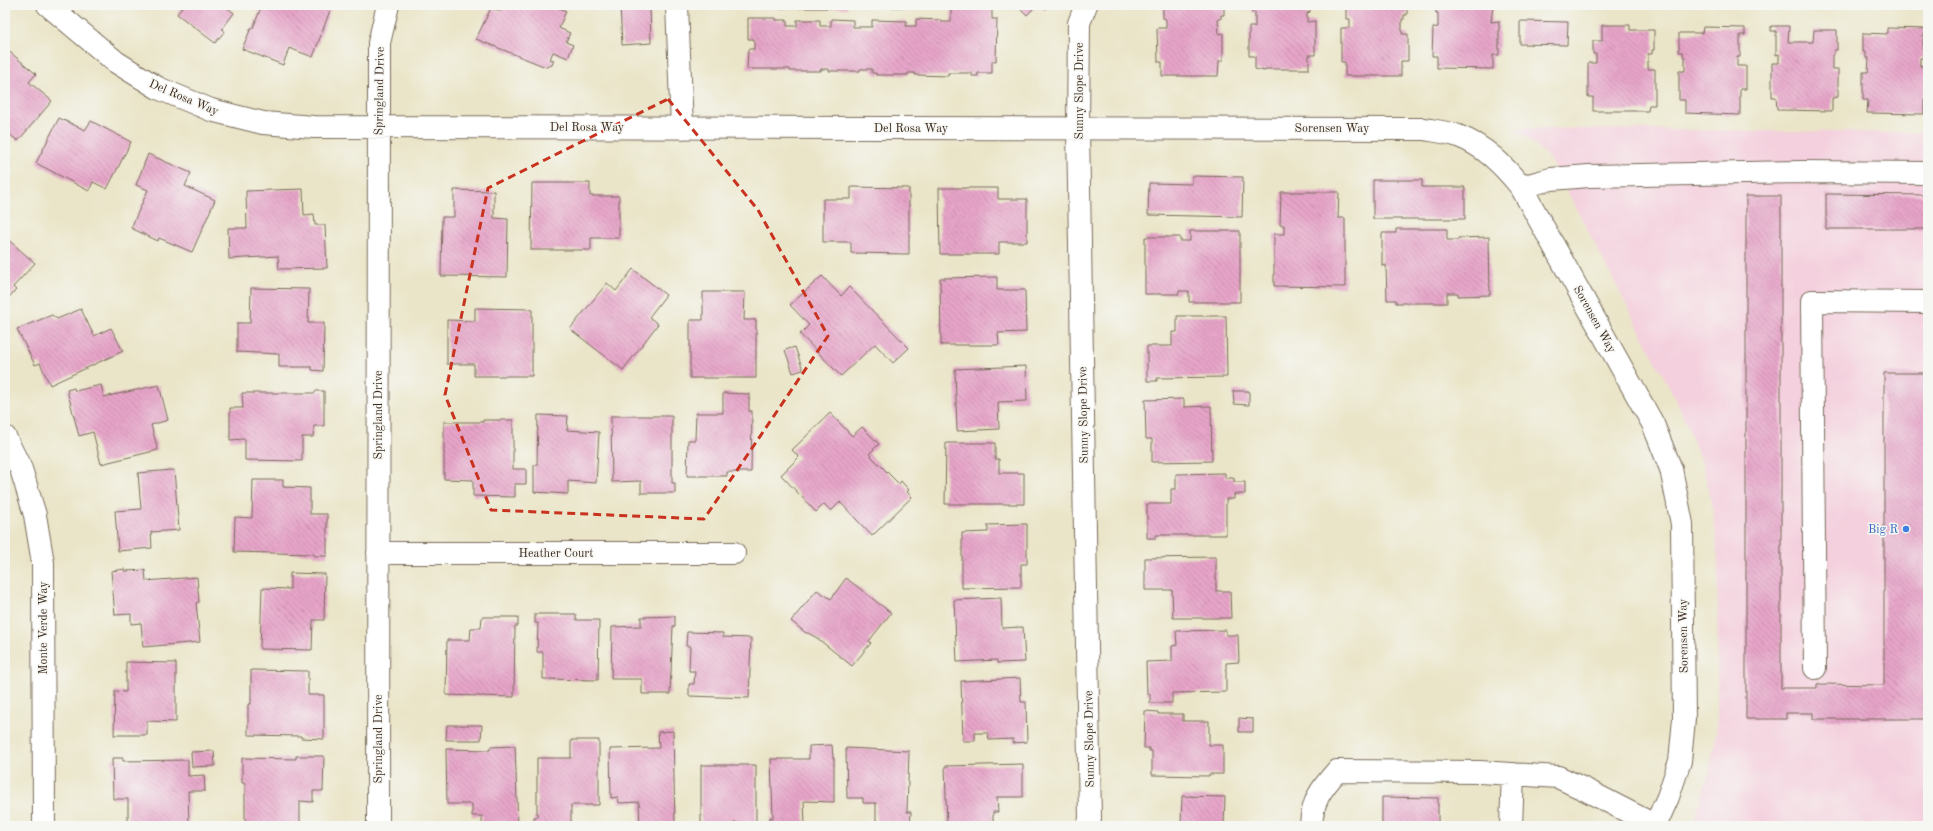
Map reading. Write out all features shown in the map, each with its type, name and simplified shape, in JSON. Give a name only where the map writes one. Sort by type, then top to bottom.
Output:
[{"type":"street","name":"Del Rosa Way","points":[[48,5],[116,62],[158,88],[211,110],[263,123],[314,127],[1161,128]]},
{"type":"street","name":"Springland Drive","points":[[378,826],[379,43],[388,5]]},
{"type":"street","points":[[677,5],[682,128]]},
{"type":"street","name":"Sunny Slope Drive","points":[[1086,5],[1079,23],[1078,128],[1090,811],[1088,826]]},
{"type":"street","name":"Sorensen Way","points":[[1161,128],[1424,129],[1458,136],[1482,148],[1504,166],[1521,187],[1653,424],[1671,470],[1682,524],[1684,719],[1680,761],[1668,798],[1655,826]]},
{"type":"street","points":[[1521,187],[1551,179],[1589,176],[1800,172],[1928,173]]},
{"type":"street","points":[[1815,668],[1812,301],[1928,302]]},
{"type":"street","name":"Monte Verde Way","points":[[5,437],[21,470],[35,515],[43,563],[44,826]]},
{"type":"street","name":"Heather Court","points":[[378,553],[734,553]]},
{"type":"street","points":[[1311,826],[1311,811],[1321,789],[1337,771],[1480,772],[1558,777],[1655,826]]},
{"type":"street","points":[[1510,826],[1513,774]]},
{"type":"highlighted area","points":[[668,99],[758,210],[828,336],[704,519],[491,510],[445,395],[488,188]]},
{"type":"shaded area","points":[[1516,128],[1928,133],[1928,826],[1692,826],[1709,773],[1717,729],[1718,563],[1714,517],[1704,469],[1681,410],[1557,171],[1547,156]]},
{"type":"building","points":[[184,5],[224,5],[234,13],[222,29],[225,31],[215,43],[177,14]]},
{"type":"building","points":[[262,5],[332,5],[313,57],[289,48],[283,65],[242,49],[251,28],[253,28]]},
{"type":"building","points":[[503,5],[553,5],[566,11],[559,28],[570,33],[566,42],[573,45],[568,58],[553,52],[550,59],[554,60],[552,65],[546,67],[476,39],[491,8],[501,11]]},
{"type":"building","points":[[620,5],[650,5],[651,43],[622,45]]},
{"type":"building","points":[[729,5],[787,5],[787,8],[729,8]]},
{"type":"building","points":[[789,5],[847,5],[847,8],[789,8]]},
{"type":"building","points":[[864,5],[929,5],[928,7],[864,7]]},
{"type":"building","points":[[1017,5],[1040,5],[1037,8],[1035,7],[1027,15]]},
{"type":"building","points":[[1040,5],[1049,5],[1045,9]]},
{"type":"building","points":[[1224,5],[1224,15],[1221,15],[1221,19],[1218,19],[1219,34],[1223,33],[1223,61],[1219,61],[1218,76],[1162,76],[1162,62],[1158,62],[1157,28],[1166,28],[1166,19],[1163,18],[1163,6]]},
{"type":"building","points":[[1249,5],[1310,5],[1310,12],[1307,13],[1307,22],[1315,21],[1315,55],[1309,55],[1309,69],[1265,69],[1265,71],[1255,69],[1255,56],[1249,56],[1249,27],[1255,27],[1255,12],[1252,13],[1252,7],[1249,7]]},
{"type":"building","points":[[1354,5],[1407,5],[1407,15],[1404,15],[1404,19],[1402,19],[1402,34],[1408,34],[1408,61],[1401,61],[1401,76],[1345,76],[1345,62],[1341,62],[1341,28],[1350,28],[1350,19],[1346,19],[1346,7]]},
{"type":"building","points":[[1432,5],[1493,5],[1491,22],[1499,21],[1499,55],[1493,55],[1493,69],[1437,68],[1437,56],[1432,56],[1433,28],[1438,27],[1438,13],[1436,13],[1436,7],[1432,7]]},
{"type":"building","points":[[951,7],[992,7],[992,19],[997,19],[996,61],[992,61],[992,73],[978,73],[978,76],[972,76],[972,73],[948,73],[948,76],[915,75],[915,73],[908,73],[908,75],[876,75],[876,73],[872,73],[872,69],[860,69],[860,71],[829,71],[829,69],[821,69],[821,71],[790,71],[790,69],[747,69],[748,49],[754,49],[754,39],[748,39],[748,18],[776,18],[776,20],[787,20],[787,26],[797,26],[797,20],[820,20],[820,26],[831,26],[831,19],[853,20],[853,27],[872,27],[872,20],[907,21],[906,26],[916,26],[916,19],[951,22]]},
{"type":"building","points":[[1520,21],[1568,22],[1567,45],[1520,44]]},
{"type":"building","points":[[1602,25],[1630,25],[1630,30],[1654,30],[1654,50],[1652,50],[1652,54],[1648,54],[1648,69],[1655,69],[1655,105],[1649,105],[1648,111],[1593,111],[1593,97],[1588,97],[1588,63],[1596,63],[1596,54],[1593,54],[1593,41],[1602,41]]},
{"type":"building","points":[[1771,26],[1789,26],[1788,42],[1813,42],[1814,30],[1837,30],[1837,50],[1834,50],[1834,54],[1832,55],[1832,69],[1838,69],[1838,97],[1832,98],[1832,111],[1777,109],[1776,97],[1772,97],[1772,63],[1779,63],[1779,54],[1776,55],[1776,31],[1771,31]]},
{"type":"building","points":[[1703,27],[1745,28],[1745,35],[1740,35],[1740,57],[1737,57],[1737,66],[1746,66],[1746,89],[1740,89],[1740,115],[1685,113],[1685,100],[1679,100],[1679,71],[1685,71],[1685,57],[1683,56],[1683,52],[1679,52],[1679,33],[1702,33]]},
{"type":"building","points":[[1887,28],[1928,29],[1928,35],[1923,35],[1923,58],[1920,58],[1920,66],[1928,66],[1928,100],[1924,100],[1924,114],[1867,113],[1868,100],[1863,100],[1863,72],[1868,72],[1869,58],[1866,58],[1866,52],[1863,52],[1863,33],[1887,34]]},
{"type":"building","points":[[5,48],[36,74],[29,82],[52,101],[18,141],[5,131]]},
{"type":"building","points":[[59,118],[85,130],[91,121],[131,142],[107,189],[93,182],[89,191],[36,163]]},
{"type":"building","points":[[148,154],[191,173],[185,186],[215,200],[192,252],[159,238],[158,241],[131,228],[148,190],[136,185]]},
{"type":"building","points":[[1192,176],[1243,177],[1242,217],[1148,215],[1149,183],[1192,184]]},
{"type":"building","points":[[1373,180],[1422,180],[1422,187],[1465,187],[1465,219],[1373,219]]},
{"type":"building","points":[[532,183],[590,183],[590,196],[619,196],[619,238],[591,238],[591,250],[531,250]]},
{"type":"building","points":[[851,187],[909,188],[909,254],[851,253],[851,242],[823,242],[823,199],[851,199]]},
{"type":"building","points":[[939,188],[998,188],[998,199],[1027,199],[1027,242],[999,242],[999,254],[940,254]]},
{"type":"building","points":[[303,189],[304,215],[314,214],[315,225],[325,225],[327,268],[279,269],[278,256],[229,259],[228,228],[247,228],[246,191]]},
{"type":"building","points":[[454,190],[494,191],[494,218],[508,219],[507,277],[441,276],[442,217],[454,217]]},
{"type":"building","points":[[1281,192],[1339,192],[1338,218],[1345,218],[1345,287],[1274,286],[1274,234],[1284,234],[1284,225],[1280,225]]},
{"type":"building","points":[[1826,194],[1928,195],[1928,229],[1826,229]]},
{"type":"building","points":[[1746,196],[1781,196],[1781,688],[1817,688],[1817,684],[1884,685],[1884,373],[1928,373],[1928,719],[1813,719],[1813,713],[1786,713],[1786,719],[1746,719]]},
{"type":"building","points":[[1396,229],[1447,229],[1447,240],[1458,240],[1458,238],[1489,237],[1490,295],[1458,296],[1458,293],[1447,293],[1447,303],[1396,303],[1396,300],[1387,300],[1386,265],[1382,266],[1382,233],[1396,233]]},
{"type":"building","points":[[1190,231],[1240,231],[1240,302],[1189,302],[1189,291],[1179,291],[1179,294],[1145,294],[1145,237],[1180,237],[1180,241],[1190,241]]},
{"type":"building","points":[[5,237],[35,263],[13,287],[16,290],[5,301]]},
{"type":"building","points":[[633,269],[666,295],[649,317],[658,324],[623,370],[570,329],[607,283],[616,291]]},
{"type":"building","points":[[822,276],[841,296],[849,287],[909,348],[893,363],[875,344],[841,376],[800,334],[809,325],[790,305]]},
{"type":"building","points":[[997,277],[997,290],[1025,290],[1026,332],[998,333],[999,345],[941,345],[940,278]]},
{"type":"building","points":[[251,288],[309,289],[308,323],[324,323],[323,371],[312,370],[312,367],[279,367],[279,354],[237,352],[237,323],[250,323]]},
{"type":"building","points":[[703,292],[745,292],[744,320],[756,320],[756,378],[690,378],[690,320],[703,320]]},
{"type":"building","points":[[475,308],[532,309],[532,376],[474,376],[474,364],[447,364],[447,320],[475,321]]},
{"type":"building","points":[[81,309],[94,336],[111,328],[123,351],[50,385],[40,363],[35,365],[17,329],[52,315],[57,319]]},
{"type":"building","points":[[1177,316],[1226,316],[1227,377],[1157,378],[1157,381],[1147,381],[1147,346],[1172,346],[1172,332],[1177,332]]},
{"type":"building","points":[[795,347],[803,370],[793,373],[785,350]]},
{"type":"building","points":[[1026,366],[1027,401],[998,402],[999,429],[957,431],[955,369]]},
{"type":"building","points":[[101,385],[104,397],[159,385],[168,420],[151,425],[158,450],[101,464],[93,432],[79,436],[67,390],[74,388],[75,391]]},
{"type":"building","points":[[315,391],[324,391],[324,426],[314,426],[313,437],[302,437],[302,461],[245,460],[245,439],[230,440],[230,408],[243,408],[242,393],[315,393]]},
{"type":"building","points":[[1233,391],[1249,391],[1249,405],[1234,404]]},
{"type":"building","points":[[723,393],[749,394],[749,411],[752,411],[751,472],[727,472],[727,476],[687,476],[688,440],[695,440],[696,413],[723,413]]},
{"type":"building","points":[[1184,399],[1184,407],[1211,406],[1212,461],[1152,462],[1152,439],[1146,439],[1145,400]]},
{"type":"building","points":[[830,413],[852,436],[862,427],[879,444],[869,454],[899,484],[901,481],[909,490],[907,492],[912,497],[872,536],[840,502],[831,511],[824,504],[816,512],[781,475],[799,457],[792,450]]},
{"type":"building","points":[[538,415],[568,416],[567,430],[599,432],[596,483],[568,481],[568,494],[534,492],[534,465],[537,465]]},
{"type":"building","points":[[611,416],[672,416],[672,483],[675,483],[675,493],[641,493],[641,481],[612,482]]},
{"type":"building","points":[[483,420],[513,420],[513,469],[526,469],[526,484],[515,484],[515,497],[473,496],[473,480],[444,479],[444,422],[483,422]]},
{"type":"building","points":[[946,443],[995,443],[995,459],[999,459],[999,473],[1024,473],[1024,504],[945,504]]},
{"type":"building","points":[[174,470],[179,530],[151,532],[152,548],[118,551],[115,511],[141,509],[138,473]]},
{"type":"building","points":[[1225,473],[1225,478],[1234,478],[1234,482],[1245,482],[1245,494],[1234,494],[1234,499],[1226,499],[1226,535],[1156,535],[1156,538],[1147,538],[1147,504],[1171,504],[1171,489],[1176,489],[1176,474]]},
{"type":"building","points":[[253,480],[283,480],[283,487],[310,488],[310,514],[327,514],[327,556],[314,556],[314,554],[234,552],[235,517],[252,518]]},
{"type":"building","points":[[1027,524],[1027,564],[1021,564],[1021,587],[962,588],[962,533],[988,532],[988,525]]},
{"type":"building","points":[[1216,557],[1216,591],[1230,591],[1231,618],[1173,618],[1172,590],[1145,590],[1145,558]]},
{"type":"building","points":[[125,569],[125,571],[145,570],[146,581],[197,577],[199,602],[196,603],[200,642],[143,647],[141,623],[131,624],[131,614],[115,615],[111,571]]},
{"type":"building","points":[[290,573],[325,574],[324,620],[313,620],[312,650],[260,649],[262,588],[290,589]]},
{"type":"building","points":[[846,578],[891,613],[869,641],[871,643],[852,666],[817,638],[806,633],[791,621],[817,590],[831,599]]},
{"type":"building","points":[[1001,598],[1002,628],[1023,627],[1025,662],[997,663],[997,660],[957,662],[954,600]]},
{"type":"building","points":[[535,614],[576,614],[576,620],[599,620],[598,680],[543,679],[543,652],[537,652],[538,623],[535,623]]},
{"type":"building","points":[[675,616],[675,626],[673,626],[670,694],[642,694],[642,679],[611,679],[612,627],[641,626],[641,617]]},
{"type":"building","points":[[482,617],[518,617],[518,626],[515,626],[514,697],[446,695],[447,640],[470,640],[471,628],[481,628]]},
{"type":"building","points":[[1226,630],[1226,635],[1238,635],[1239,662],[1226,663],[1226,692],[1172,693],[1172,703],[1150,703],[1150,694],[1147,694],[1146,662],[1172,661],[1172,646],[1177,645],[1176,631]]},
{"type":"building","points":[[687,632],[723,633],[723,637],[751,638],[749,698],[689,696],[689,684],[694,684],[695,671],[689,671],[690,646],[686,646]]},
{"type":"building","points":[[126,662],[176,663],[176,722],[147,721],[147,735],[114,735],[115,691],[126,692]]},
{"type":"building","points":[[251,670],[308,671],[308,695],[324,695],[324,739],[301,738],[301,736],[248,735],[248,704],[251,704]]},
{"type":"building","points":[[1020,678],[1021,702],[1026,702],[1027,742],[1013,743],[1013,739],[989,740],[988,733],[975,733],[975,741],[963,741],[961,681]]},
{"type":"building","points":[[1145,711],[1158,712],[1158,714],[1183,714],[1183,721],[1209,721],[1209,745],[1223,745],[1223,774],[1209,774],[1209,776],[1152,775],[1152,751],[1149,751],[1149,748],[1144,748]]},
{"type":"building","points":[[1239,718],[1253,719],[1253,732],[1239,732]]},
{"type":"building","points":[[447,725],[482,725],[481,740],[446,740]]},
{"type":"building","points":[[673,731],[675,826],[640,826],[639,802],[619,803],[618,797],[611,798],[610,749],[659,748],[658,732]]},
{"type":"building","points":[[571,740],[599,740],[599,805],[571,805],[571,826],[534,826],[534,817],[537,817],[537,758],[571,758]]},
{"type":"building","points":[[832,745],[834,758],[834,802],[804,801],[805,826],[770,826],[770,817],[773,818],[771,759],[809,759],[809,746]]},
{"type":"building","points":[[515,746],[518,826],[482,826],[482,816],[472,816],[472,804],[447,804],[446,749],[490,750],[490,747]]},
{"type":"building","points":[[846,748],[909,751],[907,812],[911,812],[910,826],[876,826],[876,803],[863,803],[863,798],[847,798]]},
{"type":"building","points":[[214,751],[215,766],[192,767],[191,752]]},
{"type":"building","points":[[296,756],[324,756],[323,791],[313,791],[313,802],[300,801],[300,826],[245,826],[245,783],[242,783],[242,758],[296,759]]},
{"type":"building","points":[[112,758],[123,758],[123,761],[188,760],[188,776],[204,775],[205,791],[188,791],[189,826],[128,826],[128,799],[113,799]]},
{"type":"building","points":[[1023,764],[1023,797],[997,797],[998,812],[993,812],[993,826],[947,826],[945,766]]},
{"type":"building","points":[[701,765],[756,765],[756,823],[734,823],[734,826],[701,826]]},
{"type":"building","points":[[1182,796],[1225,797],[1224,826],[1156,826],[1157,824],[1181,825]]},
{"type":"building","points":[[1382,797],[1438,798],[1438,826],[1382,826]]},
{"type":"place","name":"Big R","points":[[1906,529]]}]
